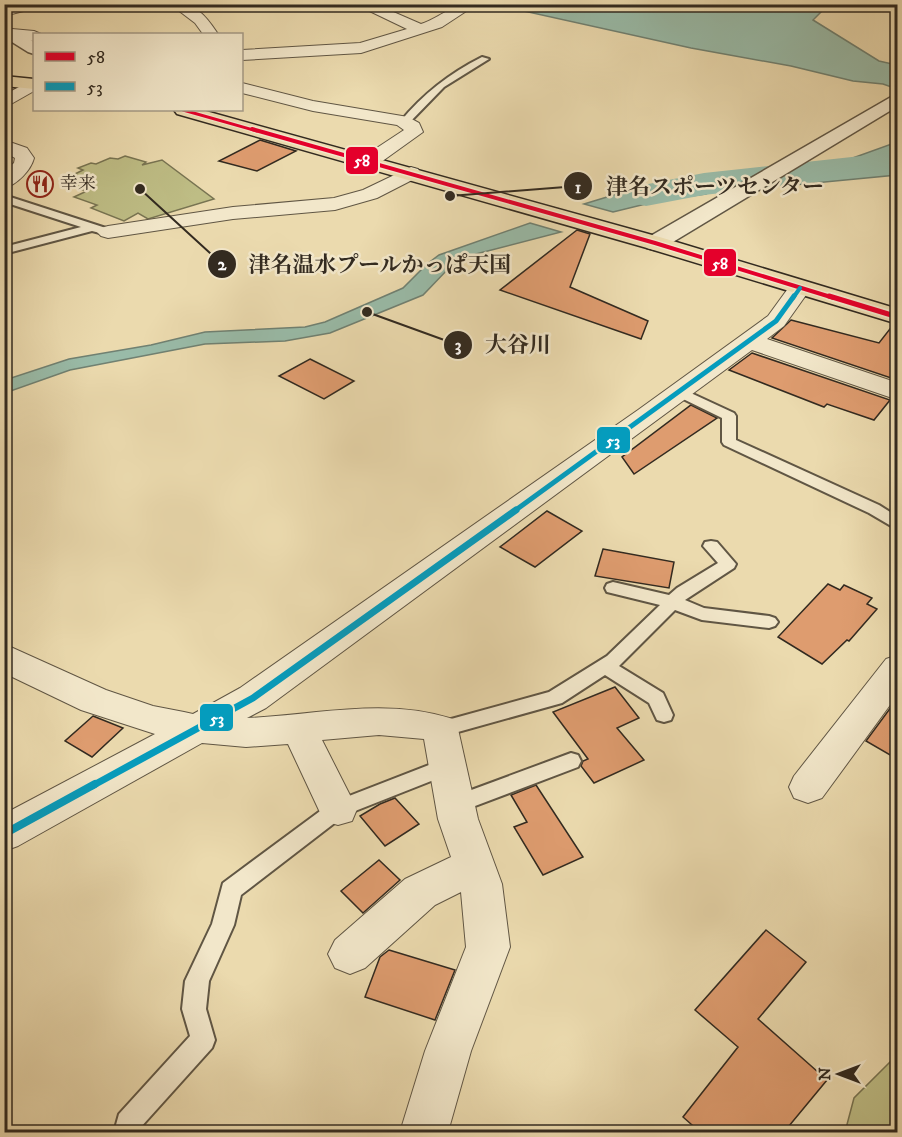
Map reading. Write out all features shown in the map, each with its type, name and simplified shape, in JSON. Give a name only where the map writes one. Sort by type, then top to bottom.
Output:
[{"type":"highway","points":[[4,81],[33,84]]},
{"type":"highway","points":[[187,111],[655,243],[897,317]]},
{"type":"street","points":[[4,12],[34,4]]},
{"type":"street","points":[[179,6],[199,4]]},
{"type":"street","points":[[362,4],[420,29]]},
{"type":"street","points":[[243,55],[351,50],[436,24],[467,6],[460,4]]},
{"type":"street","points":[[179,6],[201,20],[209,33]]},
{"type":"street","points":[[7,34],[33,36]]},
{"type":"street","points":[[7,34],[33,48]]},
{"type":"street","points":[[4,103],[33,85]]},
{"type":"street","points":[[243,88],[313,106],[405,122],[413,127],[414,132],[370,161]]},
{"type":"street","points":[[655,243],[897,98]]},
{"type":"street","points":[[4,144],[20,152],[25,158],[23,165],[4,182]]},
{"type":"street","points":[[101,230],[252,211],[335,204],[370,194],[411,173]]},
{"type":"street","points":[[4,834],[253,698],[776,321],[800,288]]},
{"type":"street","points":[[748,341],[897,392]]},
{"type":"street","points":[[4,657],[64,688],[179,727],[245,733],[360,721],[425,724],[440,729],[454,805],[482,884],[488,947],[448,1051],[424,1132]]},
{"type":"street","points":[[808,787],[897,668]]},
{"type":"street","points":[[298,728],[338,810]]},
{"type":"street","points":[[350,954],[420,892],[474,865]]},
{"type":"lane","points":[[405,122],[437,87],[462,70],[485,59]]},
{"type":"lane","points":[[4,198],[101,230]]},
{"type":"lane","points":[[4,251],[101,230]]},
{"type":"lane","points":[[680,392],[729,416],[729,442],[874,509],[897,525]]},
{"type":"lane","points":[[440,729],[555,698],[605,666],[683,592],[728,564],[711,546]]},
{"type":"lane","points":[[613,588],[673,602],[702,614],[769,622]]},
{"type":"lane","points":[[605,666],[656,698],[663,715]]},
{"type":"lane","points":[[454,805],[572,761]]},
{"type":"lane","points":[[127,1132],[128,1123],[202,1040],[194,1009],[197,981],[223,925],[231,890],[338,810],[447,766]]},
{"type":"shaded area","points":[[497,5],[828,5],[813,20],[879,61],[897,65],[897,89],[883,84],[853,81],[791,66],[691,48]]},
{"type":"shaded area","points":[[897,142],[897,175],[794,185],[795,174],[813,163],[850,159]]},
{"type":"shaded area","points":[[125,156],[146,162],[142,165],[162,160],[214,199],[148,219],[138,213],[124,221],[91,208],[97,205],[74,197],[87,191],[72,187],[84,181],[71,176],[83,170],[78,168]]},
{"type":"shaded area","points":[[726,173],[723,185],[706,194],[662,200],[613,212],[584,204],[630,190]]},
{"type":"shaded area","points":[[530,223],[561,232],[476,254],[448,269],[423,295],[330,333],[285,341],[205,344],[70,370],[5,393],[5,380],[69,359],[151,345],[205,332],[305,327],[325,322],[403,288],[439,255]]},
{"type":"shaded area","points":[[897,1055],[897,1132],[845,1132],[854,1098]]},
{"type":"building","points":[[260,140],[296,151],[257,171],[219,161]]},
{"type":"building","points":[[577,230],[590,234],[570,287],[648,321],[641,339],[500,290]]},
{"type":"building","points":[[791,320],[879,343],[893,325],[897,326],[897,380],[772,338]]},
{"type":"building","points":[[752,353],[890,400],[874,420],[827,404],[824,407],[729,370]]},
{"type":"building","points":[[310,359],[354,381],[324,399],[279,376]]},
{"type":"building","points":[[691,405],[717,418],[634,474],[622,457]]},
{"type":"building","points":[[547,511],[582,531],[535,567],[500,547]]},
{"type":"building","points":[[603,549],[674,562],[669,588],[595,576]]},
{"type":"building","points":[[828,584],[840,590],[844,585],[872,598],[867,604],[877,609],[849,641],[847,640],[822,664],[778,637]]},
{"type":"building","points":[[615,687],[639,718],[617,728],[644,760],[594,783],[581,766],[583,761],[588,759],[553,712]]},
{"type":"building","points":[[897,699],[897,759],[866,741]]},
{"type":"building","points":[[93,716],[123,728],[92,757],[65,741]]},
{"type":"building","points":[[536,785],[583,857],[543,875],[514,827],[527,822],[511,795]]},
{"type":"building","points":[[395,798],[419,824],[385,846],[360,816]]},
{"type":"building","points":[[379,860],[400,880],[363,913],[341,891]]},
{"type":"building","points":[[766,930],[806,962],[758,1019],[827,1080],[784,1132],[700,1132],[683,1117],[738,1047],[695,1010]]},
{"type":"building","points":[[389,950],[455,970],[435,1020],[365,997],[380,957]]},
{"type":"waterway","points":[[646,195],[704,184],[898,162]]},
{"type":"transit line","name":"58","points":[[187,111],[655,243],[898,317]]},
{"type":"transit line","name":"53","points":[[4,834],[253,698],[776,321],[800,288]]},
{"type":"place","name":"幸来","points":[[40,184]]},
{"type":"place","name":"津名温水プールかっぱ天国","points":[[140,189]]},
{"type":"place","name":"津名スポーツセンター","points":[[450,196]]},
{"type":"place","name":"大谷川","points":[[367,312]]}]
